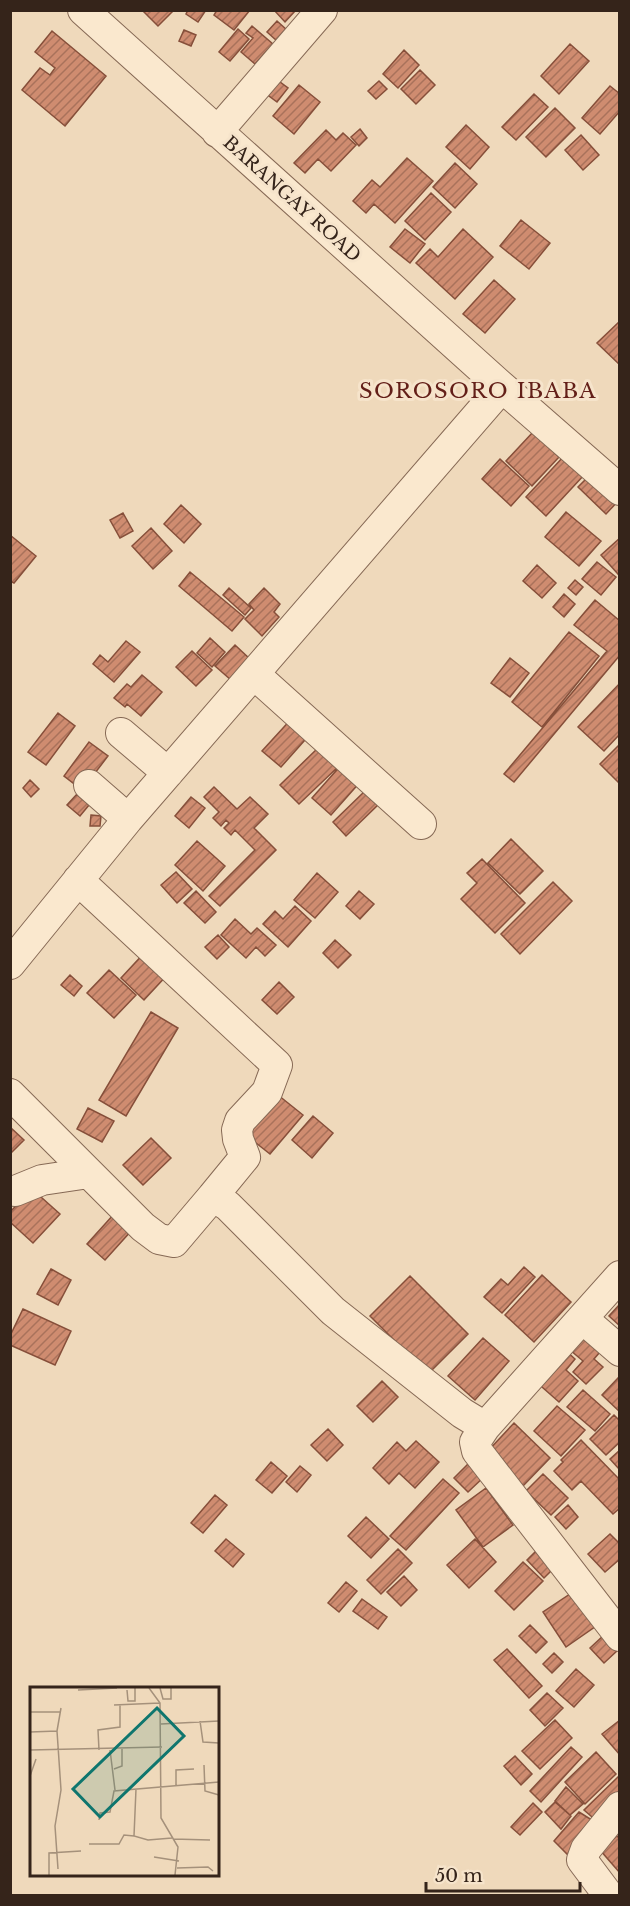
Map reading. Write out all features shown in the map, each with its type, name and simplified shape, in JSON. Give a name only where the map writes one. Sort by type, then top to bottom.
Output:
[{"type":"street","name":"BARANGAY ROAD","points":[[83,10],[502,387],[620,490]]},
{"type":"street","points":[[218,132],[322,10]]},
{"type":"street","points":[[10,964],[128,819],[502,387]]},
{"type":"street","points":[[254,674],[421,824]]},
{"type":"street","points":[[121,733],[168,773]]},
{"type":"street","points":[[89,785],[128,819]]},
{"type":"street","points":[[10,1094],[143,1227],[159,1239],[174,1242],[245,1157],[238,1139],[237,1130],[240,1121],[267,1092],[277,1065],[78,880]]},
{"type":"street","points":[[15,1191],[42,1180],[89,1173]]},
{"type":"street","points":[[213,1196],[228,1206],[333,1311],[462,1413],[485,1426]]},
{"type":"street","points":[[620,1276],[485,1426],[475,1442],[477,1451],[620,1636]]},
{"type":"street","points":[[583,1319],[620,1352]]},
{"type":"street","points":[[609,1896],[582,1860],[586,1849],[620,1807]]},
{"type":"building","points":[[142,10],[174,10],[158,26]]},
{"type":"building","points":[[188,10],[206,10],[198,22],[186,14]]},
{"type":"building","points":[[217,10],[250,10],[234,30],[214,15]]},
{"type":"building","points":[[274,10],[296,10],[285,22]]},
{"type":"building","points":[[277,21],[287,30],[277,41],[267,32]]},
{"type":"building","points":[[252,26],[273,44],[255,64],[241,52],[253,38],[246,33]]},
{"type":"building","points":[[238,29],[249,39],[230,61],[219,52]]},
{"type":"building","points":[[184,30],[196,35],[191,46],[179,41]]},
{"type":"building","points":[[52,31],[106,76],[65,126],[22,90],[40,68],[50,75],[55,68],[35,52]]},
{"type":"building","points":[[570,44],[589,61],[559,94],[541,76]]},
{"type":"building","points":[[404,50],[419,65],[398,88],[383,74]]},
{"type":"building","points":[[420,70],[435,85],[416,104],[401,89]]},
{"type":"building","points":[[276,79],[288,88],[277,102],[265,93]]},
{"type":"building","points":[[379,81],[387,89],[376,99],[368,91]]},
{"type":"building","points":[[299,85],[320,102],[294,134],[273,116]]},
{"type":"building","points":[[610,86],[620,94],[620,111],[600,134],[582,118]]},
{"type":"building","points":[[534,94],[548,107],[516,140],[502,127]]},
{"type":"building","points":[[555,108],[575,128],[546,157],[526,137]]},
{"type":"building","points":[[466,125],[489,147],[470,169],[446,147]]},
{"type":"building","points":[[360,129],[367,138],[359,146],[351,137]]},
{"type":"building","points":[[326,130],[336,140],[343,133],[356,145],[331,171],[318,159],[305,173],[294,163]]},
{"type":"building","points":[[581,135],[599,155],[583,170],[565,150]]},
{"type":"building","points":[[407,158],[433,181],[395,223],[374,204],[366,213],[353,201],[372,180],[380,187]]},
{"type":"building","points":[[455,163],[477,184],[455,208],[433,187]]},
{"type":"building","points":[[431,193],[451,212],[425,240],[405,221]]},
{"type":"building","points":[[521,220],[550,243],[529,269],[500,246]]},
{"type":"building","points":[[405,229],[425,244],[410,263],[390,247]]},
{"type":"building","points":[[463,229],[493,257],[455,299],[416,263],[430,249],[438,257]]},
{"type":"building","points":[[494,280],[515,299],[485,333],[463,314]]},
{"type":"building","points":[[620,321],[620,365],[597,343]]},
{"type":"building","points":[[533,432],[559,457],[532,486],[506,461]]},
{"type":"building","points":[[564,456],[584,475],[546,516],[526,497]]},
{"type":"building","points":[[500,459],[529,486],[511,506],[482,479]]},
{"type":"building","points":[[593,472],[620,499],[606,514],[578,487]]},
{"type":"building","points":[[181,505],[201,524],[184,543],[164,524]]},
{"type":"building","points":[[566,512],[601,541],[579,566],[545,537]]},
{"type":"building","points":[[123,513],[133,531],[120,538],[110,520]]},
{"type":"building","points":[[151,528],[172,551],[153,569],[132,546]]},
{"type":"building","points":[[10,535],[36,556],[14,583],[10,581]]},
{"type":"building","points":[[620,538],[620,573],[618,574],[601,555]]},
{"type":"building","points":[[597,562],[616,577],[601,595],[582,579]]},
{"type":"building","points":[[537,565],[556,583],[542,598],[523,581]]},
{"type":"building","points":[[190,572],[244,617],[232,631],[179,586]]},
{"type":"building","points":[[575,580],[583,587],[576,595],[568,588]]},
{"type":"building","points":[[229,588],[251,608],[245,615],[223,595]]},
{"type":"building","points":[[264,588],[280,604],[274,612],[279,617],[262,636],[245,619],[254,610],[249,604]]},
{"type":"building","points":[[564,594],[575,604],[564,617],[553,607]]},
{"type":"building","points":[[595,600],[620,621],[620,655],[514,782],[504,774],[607,651],[574,625]]},
{"type":"building","points":[[569,632],[599,656],[542,727],[512,702]]},
{"type":"building","points":[[210,638],[225,652],[212,667],[197,653]]},
{"type":"building","points":[[126,641],[140,652],[114,682],[93,664],[100,655],[108,662]]},
{"type":"building","points":[[235,645],[251,660],[231,680],[215,666]]},
{"type":"building","points":[[192,651],[212,670],[196,686],[176,667]]},
{"type":"building","points":[[510,658],[529,673],[510,697],[491,683]]},
{"type":"building","points":[[142,675],[162,692],[141,716],[127,704],[125,707],[114,698],[127,684],[131,687]]},
{"type":"building","points":[[620,683],[620,734],[604,751],[578,727]]},
{"type":"building","points":[[58,713],[75,726],[46,765],[28,752]]},
{"type":"building","points":[[294,716],[312,732],[281,767],[262,751]]},
{"type":"building","points":[[89,742],[108,756],[82,790],[64,776]]},
{"type":"building","points":[[620,744],[620,784],[600,764]]},
{"type":"building","points":[[321,745],[340,765],[299,804],[280,785]]},
{"type":"building","points":[[342,764],[361,781],[331,815],[312,798]]},
{"type":"building","points":[[30,780],[39,789],[31,797],[23,788]]},
{"type":"building","points":[[214,787],[237,809],[250,797],[268,814],[254,828],[276,850],[220,906],[209,896],[255,850],[235,830],[231,835],[224,828],[229,823],[226,820],[221,826],[213,818],[219,812],[204,797]]},
{"type":"building","points":[[367,789],[380,803],[346,836],[333,822]]},
{"type":"building","points":[[77,794],[89,805],[80,816],[67,805]]},
{"type":"building","points":[[191,797],[205,808],[189,828],[175,816]]},
{"type":"building","points":[[91,815],[101,816],[100,826],[90,826]]},
{"type":"building","points":[[511,839],[543,871],[520,894],[488,863]]},
{"type":"building","points":[[197,841],[225,866],[203,891],[175,865]]},
{"type":"building","points":[[482,859],[525,903],[495,933],[461,899],[477,883],[467,873]]},
{"type":"building","points":[[176,872],[192,889],[177,903],[161,885]]},
{"type":"building","points":[[317,873],[338,892],[315,918],[294,900]]},
{"type":"building","points":[[553,882],[572,901],[520,954],[501,934]]},
{"type":"building","points":[[196,891],[216,912],[205,923],[184,903]]},
{"type":"building","points":[[359,891],[374,904],[360,919],[346,906]]},
{"type":"building","points":[[295,906],[311,921],[288,947],[263,924],[275,911],[283,919]]},
{"type":"building","points":[[235,919],[251,934],[257,928],[276,945],[265,956],[256,947],[246,958],[221,935]]},
{"type":"building","points":[[218,935],[229,947],[217,959],[205,947]]},
{"type":"building","points":[[335,940],[351,955],[338,968],[323,953]]},
{"type":"building","points":[[146,951],[169,973],[144,1000],[121,978]]},
{"type":"building","points":[[109,970],[136,995],[114,1018],[87,993]]},
{"type":"building","points":[[70,975],[82,986],[74,996],[61,985]]},
{"type":"building","points":[[279,982],[294,997],[277,1014],[262,1000]]},
{"type":"building","points":[[151,1012],[178,1028],[126,1116],[99,1100]]},
{"type":"building","points":[[278,1095],[303,1115],[270,1154],[246,1135]]},
{"type":"building","points":[[88,1108],[114,1121],[102,1142],[77,1129]]},
{"type":"building","points":[[313,1116],[333,1133],[312,1158],[292,1140]]},
{"type":"building","points":[[10,1127],[24,1140],[10,1154]]},
{"type":"building","points":[[151,1138],[171,1158],[143,1185],[123,1165]]},
{"type":"building","points":[[32,1189],[60,1214],[33,1243],[10,1222],[10,1212]]},
{"type":"building","points":[[114,1214],[132,1230],[105,1260],[87,1244]]},
{"type":"building","points":[[524,1267],[535,1277],[502,1313],[484,1297],[501,1279],[508,1285]]},
{"type":"building","points":[[51,1269],[71,1280],[58,1305],[37,1294]]},
{"type":"building","points":[[542,1275],[571,1302],[534,1342],[505,1315]]},
{"type":"building","points":[[410,1276],[468,1334],[428,1374],[370,1316]]},
{"type":"building","points":[[620,1304],[620,1326],[609,1316]]},
{"type":"building","points":[[23,1309],[71,1331],[55,1365],[10,1345],[10,1336]]},
{"type":"building","points":[[587,1330],[605,1346],[594,1359],[603,1367],[586,1384],[573,1372],[583,1361],[570,1350]]},
{"type":"building","points":[[483,1338],[509,1361],[475,1400],[448,1376]]},
{"type":"building","points":[[563,1348],[575,1359],[566,1370],[578,1381],[559,1402],[534,1380]]},
{"type":"building","points":[[620,1376],[620,1412],[602,1395]]},
{"type":"building","points":[[382,1381],[398,1397],[373,1422],[357,1406]]},
{"type":"building","points":[[583,1390],[610,1414],[595,1431],[567,1407]]},
{"type":"building","points":[[557,1406],[585,1430],[561,1456],[534,1431]]},
{"type":"building","points":[[614,1415],[620,1421],[620,1442],[606,1455],[590,1439]]},
{"type":"building","points":[[514,1423],[550,1458],[523,1486],[487,1452]]},
{"type":"building","points":[[328,1429],[343,1445],[327,1461],[311,1445]]},
{"type":"building","points":[[581,1440],[620,1480],[620,1508],[613,1514],[581,1481],[572,1490],[554,1471],[563,1462],[561,1460]]},
{"type":"building","points":[[416,1441],[439,1462],[415,1488],[399,1473],[389,1484],[373,1468],[397,1442],[406,1451]]},
{"type":"building","points":[[620,1450],[620,1470],[610,1459]]},
{"type":"building","points":[[472,1460],[487,1474],[468,1492],[454,1478]]},
{"type":"building","points":[[271,1462],[287,1476],[272,1493],[256,1480]]},
{"type":"building","points":[[300,1466],[311,1475],[297,1492],[286,1482]]},
{"type":"building","points":[[543,1474],[568,1498],[551,1515],[526,1491]]},
{"type":"building","points":[[443,1479],[459,1493],[406,1550],[390,1536]]},
{"type":"building","points":[[486,1488],[513,1525],[483,1547],[456,1510]]},
{"type":"building","points":[[215,1495],[227,1505],[203,1533],[191,1523]]},
{"type":"building","points":[[568,1505],[578,1517],[566,1529],[555,1517]]},
{"type":"building","points":[[366,1517],[389,1539],[371,1558],[348,1536]]},
{"type":"building","points":[[610,1534],[620,1544],[620,1559],[605,1572],[588,1554]]},
{"type":"building","points":[[226,1539],[244,1554],[233,1567],[215,1551]]},
{"type":"building","points":[[475,1539],[496,1562],[469,1588],[447,1565]]},
{"type":"building","points":[[540,1547],[558,1564],[544,1578],[527,1560]]},
{"type":"building","points":[[398,1549],[412,1563],[381,1594],[367,1580]]},
{"type":"building","points":[[523,1562],[543,1581],[514,1610],[495,1591]]},
{"type":"building","points":[[404,1576],[417,1590],[401,1606],[387,1592]]},
{"type":"building","points":[[346,1582],[357,1591],[339,1612],[328,1603]]},
{"type":"building","points":[[576,1590],[599,1624],[566,1647],[543,1612]]},
{"type":"building","points":[[362,1599],[387,1617],[378,1629],[353,1611]]},
{"type":"building","points":[[530,1625],[547,1642],[536,1653],[519,1636]]},
{"type":"building","points":[[604,1635],[618,1650],[604,1663],[590,1648]]},
{"type":"building","points":[[507,1649],[542,1686],[529,1698],[494,1660]]},
{"type":"building","points":[[554,1653],[563,1662],[552,1673],[543,1664]]},
{"type":"building","points":[[576,1669],[594,1685],[574,1707],[556,1691]]},
{"type":"building","points":[[547,1693],[563,1708],[545,1726],[530,1710]]},
{"type":"building","points":[[555,1720],[572,1738],[540,1769],[522,1751]]},
{"type":"building","points":[[620,1720],[620,1755],[602,1734]]},
{"type":"building","points":[[571,1747],[582,1757],[541,1802],[530,1791]]},
{"type":"building","points":[[596,1752],[616,1774],[585,1804],[565,1782]]},
{"type":"building","points":[[515,1756],[532,1774],[521,1785],[504,1766]]},
{"type":"building","points":[[620,1775],[620,1799],[599,1823],[584,1810]]},
{"type":"building","points":[[566,1787],[583,1804],[570,1815],[555,1801]]},
{"type":"building","points":[[555,1802],[571,1816],[561,1829],[545,1812]]},
{"type":"building","points":[[533,1803],[542,1812],[520,1835],[511,1827]]},
{"type":"building","points":[[579,1812],[595,1822],[570,1857],[554,1841]]},
{"type":"building","points":[[617,1836],[620,1839],[620,1873],[600,1850]]},
{"type":"district","name":"SOROSORO IBABA","points":[[478,391]]}]
